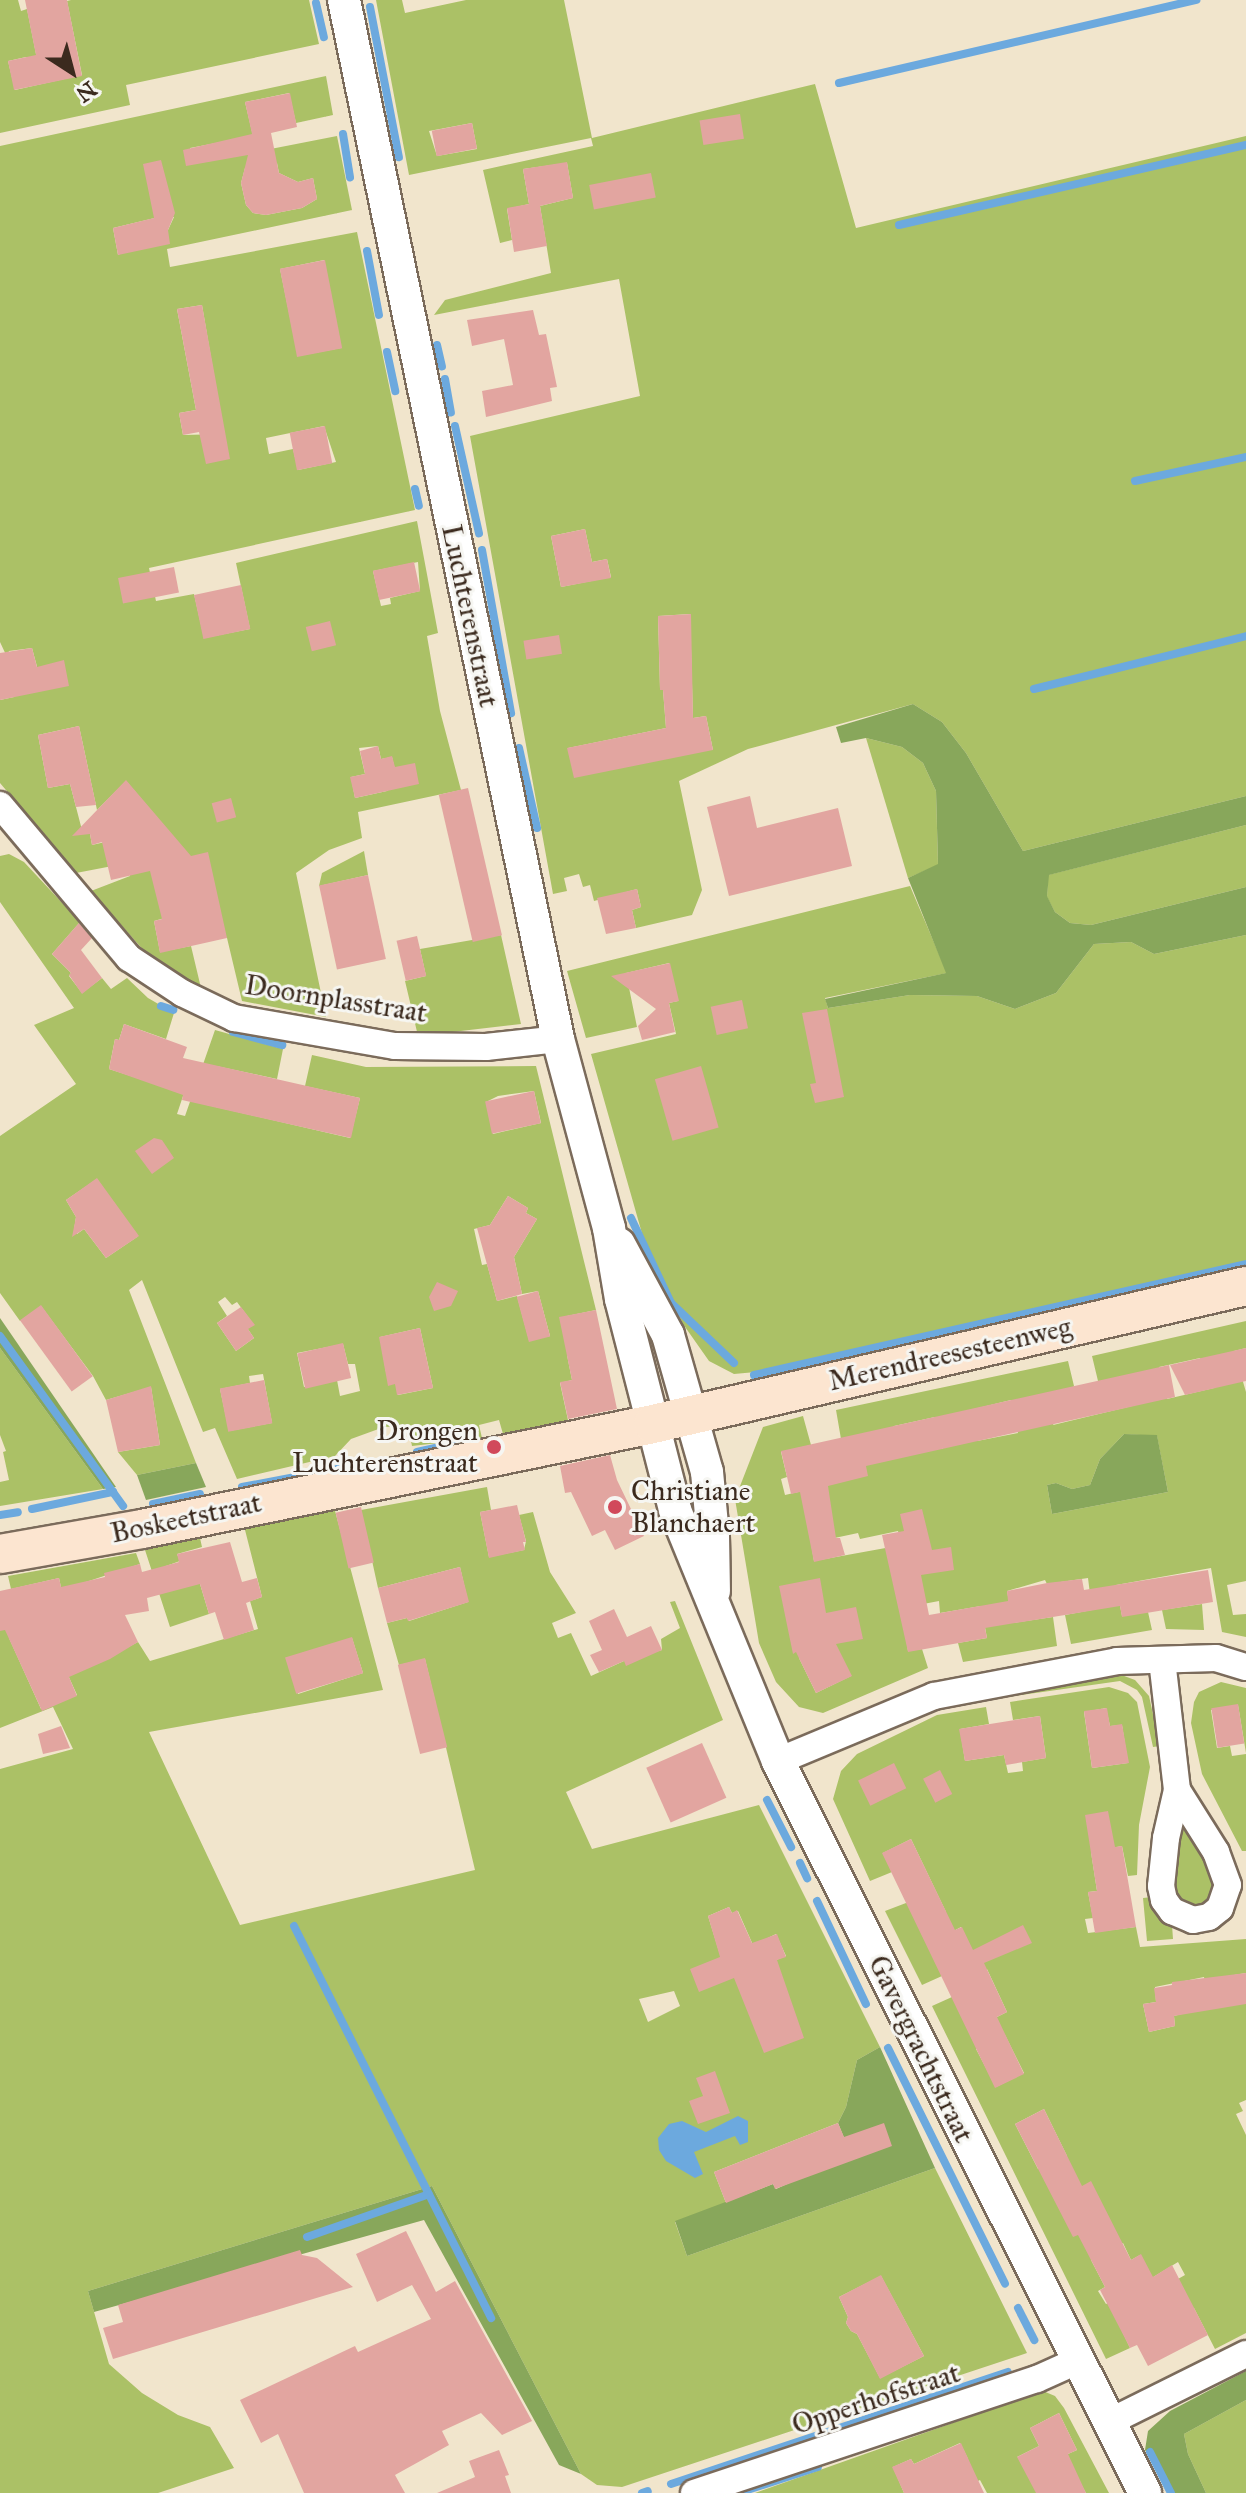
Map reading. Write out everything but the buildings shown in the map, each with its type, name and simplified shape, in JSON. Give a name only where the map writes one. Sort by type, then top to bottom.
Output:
[{"type":"main road","name":"Merendreesesteenweg","points":[[653,1424],[1246,1286]]},
{"type":"main road","name":"Boskeetstraat","points":[[0,1554],[142,1529],[653,1424]]},
{"type":"street","name":"Luchterenstraat","points":[[344,0],[558,1039],[609,1228],[621,1299],[653,1424]]},
{"type":"street","name":"Doornplasstraat","points":[[0,805],[129,958],[182,993],[234,1018],[395,1046],[486,1047],[558,1039]]},
{"type":"street","name":"Luchterenstraat","points":[[609,1228],[642,1282],[668,1335],[691,1415]]},
{"type":"street","name":"Gavergrachtstraat","points":[[691,1415],[707,1472],[713,1536],[714,1598]]},
{"type":"street","name":"Gavergrachtstraat","points":[[653,1424],[675,1510],[714,1598],[752,1703],[778,1761],[1145,2493]]},
{"type":"street","points":[[778,1761],[934,1696],[1117,1661],[1216,1658],[1246,1667]]},
{"type":"street","points":[[1162,1660],[1177,1790]]},
{"type":"street","points":[[1109,2422],[1246,2354]]},
{"type":"street","name":"Opperhofstraat","points":[[694,2493],[1037,2379],[1077,2361]]},
{"type":"green space","points":[[0,0],[18,0],[21,11],[27,9],[37,59],[26,57],[8,61],[15,90],[82,75],[67,1],[71,0],[309,0],[319,44],[126,85],[130,105],[0,133]]},
{"type":"green space","points":[[376,0],[402,0],[405,13],[466,0],[564,0],[592,138],[815,84],[856,228],[1246,136],[1246,796],[1023,851],[966,753],[942,722],[913,704],[748,749],[679,781],[702,890],[692,915],[636,928],[632,910],[641,907],[637,889],[594,901],[590,885],[583,887],[579,874],[564,878],[567,891],[553,894],[470,436],[640,396],[619,279],[434,315],[445,300],[551,273],[540,206],[573,198],[567,163],[523,169],[529,204],[507,209],[512,240],[500,243],[483,170],[593,146],[591,138],[409,175]],"holes":[[[472,123],[477,149],[437,156],[429,131]],[[585,529],[592,562],[607,559],[611,577],[561,587],[551,536]],[[690,614],[693,718],[706,716],[713,750],[568,748],[666,728],[663,690],[660,689],[658,616]]]},
{"type":"green space","points":[[326,76],[333,115],[296,123],[289,93],[245,102],[253,136],[190,148],[193,164],[337,136],[352,210],[167,249],[170,267],[357,232],[415,510],[149,568],[156,601],[194,594],[204,638],[250,629],[236,563],[417,521],[438,633],[427,636],[440,711],[461,790],[358,812],[362,838],[329,850],[296,873],[326,1017],[242,1001],[227,938],[168,917],[154,921],[160,952],[191,946],[201,988],[153,961],[91,891],[130,876],[128,863],[76,873],[0,783],[0,700],[14,697],[13,692],[39,674],[32,648],[9,651],[7,657],[0,642],[0,146]],"holes":[[[277,163],[279,173],[298,182],[313,178],[317,199],[302,208],[266,215],[253,213],[246,205],[241,183],[245,168]],[[163,216],[174,217],[168,230],[118,255],[113,228]],[[324,260],[341,348],[298,356],[280,269]],[[202,305],[224,434],[183,435],[179,413],[196,410],[177,309]],[[324,426],[336,462],[298,470],[293,449],[269,454],[266,438]],[[418,562],[420,591],[390,598],[391,604],[381,606],[373,571]],[[79,726],[97,810],[126,781],[166,828],[92,845],[90,834],[83,834],[70,784],[48,788],[38,735]],[[378,746],[381,759],[392,757],[398,783],[387,791],[355,798],[351,777],[365,774],[359,748]]]},
{"type":"green space","points":[[913,704],[942,722],[966,753],[1023,851],[1246,796],[1246,825],[1049,875],[1047,896],[1055,912],[1070,923],[1091,925],[1246,887],[1246,935],[1154,954],[1131,942],[1094,944],[1056,993],[1015,1009],[977,996],[910,995],[828,1008],[825,999],[946,973],[908,878],[938,864],[936,791],[923,763],[902,747],[866,738],[841,743],[836,727]]},
{"type":"green space","points":[[866,738],[902,747],[923,763],[936,791],[938,865],[908,878]]},
{"type":"green space","points":[[1246,825],[1246,887],[1091,925],[1070,923],[1055,912],[1047,897],[1048,875]]},
{"type":"green space","points":[[364,851],[368,875],[319,886],[322,873]]},
{"type":"green space","points":[[9,854],[24,862],[80,922],[52,954],[71,973],[69,976],[82,993],[102,978],[111,989],[127,978],[148,998],[174,1013],[166,1039],[124,1024],[119,1040],[115,1039],[109,1069],[184,1093],[177,1114],[185,1116],[215,1030],[283,1049],[277,1079],[216,1066],[207,1105],[350,1138],[360,1098],[305,1086],[312,1055],[366,1067],[536,1066],[596,1310],[567,1316],[574,1353],[567,1355],[572,1380],[560,1383],[568,1420],[503,1434],[499,1420],[479,1425],[482,1438],[412,1446],[408,1426],[384,1427],[351,1439],[335,1456],[237,1479],[215,1428],[203,1432],[142,1280],[129,1290],[196,1463],[137,1475],[118,1452],[160,1445],[151,1387],[106,1400],[93,1376],[41,1306],[20,1321],[0,1293],[0,1136],[76,1084],[34,1025],[74,1008],[0,902],[0,856]],"holes":[[[534,1091],[541,1123],[493,1134],[486,1102],[498,1096]],[[97,1179],[137,1237],[106,1258],[84,1229],[77,1234],[74,1230],[76,1217],[66,1200]],[[508,1196],[528,1208],[526,1213],[537,1219],[514,1257],[522,1294],[538,1291],[550,1336],[529,1340],[517,1296],[497,1301],[487,1264],[482,1265],[474,1229],[490,1225]],[[225,1297],[232,1305],[237,1302],[248,1317],[243,1322],[254,1338],[236,1351],[217,1323],[227,1316],[218,1302]],[[420,1328],[433,1388],[398,1395],[393,1371],[386,1372],[380,1337]],[[343,1344],[348,1364],[355,1364],[360,1391],[340,1396],[337,1380],[304,1387],[297,1353]],[[263,1374],[272,1423],[229,1431],[220,1389],[250,1383],[249,1376]]]},
{"type":"green space","points":[[910,886],[947,973],[825,998],[828,1008],[910,995],[977,996],[1015,1009],[1056,993],[1094,944],[1131,942],[1154,954],[1246,935],[1246,1264],[767,1371],[734,1374],[709,1361],[683,1324],[647,1251],[591,1054],[676,1034],[669,1003],[678,1001],[669,963],[626,973],[637,1027],[586,1038],[567,971]]},
{"type":"green space","points":[[501,935],[521,1024],[418,1036],[405,981],[426,976],[420,949]]},
{"type":"green space","points":[[0,1318],[116,1487],[103,1489],[0,1348]]},
{"type":"green space","points":[[1246,1321],[1246,1348],[1234,1351],[1246,1392],[1246,1581],[1227,1585],[1233,1615],[1246,1614],[1246,1637],[1222,1632],[1211,1568],[1116,1585],[1122,1616],[1148,1612],[1152,1630],[1071,1644],[1065,1615],[1092,1610],[1088,1578],[1047,1584],[1045,1580],[1007,1591],[1013,1623],[1053,1617],[1057,1646],[963,1662],[958,1643],[987,1638],[981,1606],[940,1613],[939,1601],[902,1608],[908,1651],[922,1649],[928,1668],[823,1713],[799,1707],[776,1682],[759,1643],[735,1499],[763,1427],[803,1416],[811,1445],[781,1452],[787,1477],[781,1479],[785,1495],[829,1485],[841,1439],[836,1410],[1068,1361],[1074,1386],[1053,1425],[1132,1406],[1098,1381],[1092,1356]],"holes":[[[1200,1358],[1214,1388],[1167,1399],[1159,1367]],[[1011,1400],[1018,1433],[977,1441],[970,1410]],[[935,1417],[943,1449],[893,1427]],[[1124,1434],[1157,1436],[1168,1492],[1052,1514],[1047,1485],[1056,1483],[1072,1489],[1090,1485],[1100,1459]],[[898,1531],[902,1545],[814,1561],[811,1543],[858,1533],[860,1539]],[[799,1658],[851,1676],[816,1693]]]},
{"type":"green space","points":[[0,1348],[103,1489],[0,1506],[0,1482],[9,1480],[3,1452],[6,1451],[0,1435]]},
{"type":"green space","points":[[1124,1434],[1157,1435],[1168,1492],[1052,1514],[1047,1485],[1056,1483],[1072,1489],[1090,1485],[1100,1459]]},
{"type":"green space","points":[[196,1463],[206,1487],[146,1500],[137,1475]]},
{"type":"green space","points":[[487,1487],[491,1510],[480,1512],[489,1557],[524,1550],[526,1541],[519,1515],[533,1512],[550,1572],[576,1613],[552,1623],[558,1638],[571,1633],[591,1676],[624,1661],[662,1650],[661,1639],[680,1628],[670,1602],[675,1601],[723,1720],[566,1792],[592,1849],[759,1805],[880,2047],[857,2060],[846,2107],[838,2123],[714,2172],[726,2203],[675,2222],[687,2256],[935,2168],[1027,2353],[622,2487],[597,2485],[581,2474],[432,2186],[88,2291],[109,2364],[142,2393],[178,2415],[210,2427],[234,2468],[158,2493],[0,2493],[0,1769],[73,1749],[53,1707],[0,1728],[0,1629],[18,1627],[9,1638],[41,1709],[77,1695],[63,1664],[66,1611],[59,1578],[11,1589],[8,1576],[136,1553],[140,1564],[86,1582],[120,1651],[138,1642],[150,1661],[258,1629],[250,1601],[262,1597],[244,1526],[334,1507],[383,1690],[149,1732],[240,1925],[475,1870],[425,1659],[399,1665],[387,1623],[407,1618],[409,1621],[468,1602],[460,1567],[378,1588],[361,1510]],"holes":[[[352,1638],[363,1673],[298,1694],[286,1658]],[[729,1907],[732,1913],[738,1911],[753,1945],[776,1934],[786,1956],[699,1991],[722,1961],[708,1916]],[[674,1991],[680,2006],[648,2022],[639,1999]],[[881,2276],[924,2356],[880,2378],[857,2334],[846,2323],[848,2317],[839,2297]]]},
{"type":"green space","points":[[200,1538],[202,1547],[177,1554],[180,1561],[166,1566],[200,1584],[209,1614],[170,1627],[145,1550]]},
{"type":"green space","points":[[1202,1604],[1204,1630],[1166,1629],[1162,1610]]},
{"type":"green space","points":[[1116,1673],[1135,1680],[1149,1696],[1160,1746],[1153,1747],[1142,1697],[1137,1690],[1120,1681],[1008,1697],[1006,1691]]},
{"type":"green space","points":[[1221,1682],[1246,1688],[1246,1753],[1238,1705],[1211,1710],[1217,1748],[1230,1746],[1232,1756],[1246,1754],[1246,1851],[1242,1851],[1202,1774],[1191,1723],[1199,1692]]},
{"type":"green space","points":[[1109,1687],[1128,1693],[1137,1702],[1150,1767],[1139,1825],[1137,1875],[1128,1876],[1122,1846],[1091,1852],[1097,1891],[1088,1892],[1093,1918],[1085,1919],[1088,1933],[1136,1927],[1140,1947],[1246,1939],[1246,1973],[1228,1976],[1246,2004],[1246,2100],[1239,2103],[1243,2111],[1236,2114],[1246,2135],[1246,2333],[1215,2349],[1194,2308],[1122,2331],[1130,2348],[1106,2359],[932,2006],[952,1997],[991,2020],[1007,2012],[987,1969],[982,1971],[961,1927],[937,1940],[942,1976],[922,1985],[885,1911],[906,1903],[946,1912],[911,1839],[883,1853],[892,1872],[870,1881],[833,1799],[841,1771],[857,1754],[937,1715],[986,1707],[989,1724],[960,1729],[965,1761],[1004,1755],[1008,1773],[1023,1771],[1022,1762],[1046,1758],[1040,1716],[1013,1720],[1010,1702]],"holes":[[[1106,1708],[1110,1726],[1122,1725],[1128,1763],[1092,1768],[1084,1712]],[[1204,1977],[1209,2007],[1174,2016],[1175,2026],[1149,2032],[1143,2004],[1156,2002],[1155,1987]],[[1005,2035],[1024,2073],[996,2087],[976,2049]],[[1044,2109],[1067,2156],[1038,2169],[1015,2124]],[[1123,2243],[1131,2260],[1140,2255],[1150,2279],[1178,2262],[1185,2275],[1139,2301],[1133,2290],[1106,2304],[1098,2291],[1105,2287],[1091,2260]]]},
{"type":"green space","points":[[1188,1824],[1216,1880],[1210,1906],[1184,1909],[1172,1887],[1181,1825]]},
{"type":"green space","points":[[1152,1897],[1164,1920],[1172,1925],[1173,1939],[1147,1941],[1143,1898]]},
{"type":"green space","points":[[880,2047],[935,2168],[687,2256],[675,2221],[773,2184],[776,2189],[851,2155],[838,2123],[846,2107],[857,2060]]},
{"type":"green space","points":[[432,2186],[581,2474],[559,2465],[424,2220],[94,2312],[88,2291]]},
{"type":"green space","points":[[1246,2371],[1246,2400],[1184,2434],[1188,2454],[1206,2493],[1168,2493],[1145,2450],[1148,2431],[1170,2411]]},
{"type":"green space","points":[[1043,2391],[1055,2396],[1064,2408],[1109,2493],[1086,2493],[1082,2486],[1067,2493],[987,2493],[980,2480],[965,2487],[968,2459],[960,2443],[914,2464],[911,2459],[893,2467],[904,2493],[755,2493]],"holes":[[[1059,2413],[1077,2450],[1059,2458],[1017,2457],[1039,2446],[1030,2428]]]},
{"type":"green space","points":[[1246,2400],[1246,2493],[1206,2493],[1188,2454],[1184,2434]]},
{"type":"water","points":[[738,2116],[748,2121],[748,2142],[740,2145],[735,2136],[694,2152],[703,2174],[695,2178],[666,2161],[659,2150],[658,2138],[669,2124],[682,2121],[706,2132]]},
{"type":"waterway","points":[[839,83],[1196,0]]},
{"type":"waterway","points":[[316,3],[324,37]]},
{"type":"waterway","points":[[370,7],[399,157]]},
{"type":"waterway","points":[[343,134],[350,177]]},
{"type":"waterway","points":[[899,225],[1246,145]]},
{"type":"waterway","points":[[367,251],[379,315]]},
{"type":"waterway","points":[[437,345],[442,366]]},
{"type":"waterway","points":[[387,352],[395,391]]},
{"type":"waterway","points":[[445,379],[451,412]]},
{"type":"waterway","points":[[455,426],[479,533]]},
{"type":"waterway","points":[[1135,481],[1246,457]]},
{"type":"waterway","points":[[415,489],[419,506]]},
{"type":"waterway","points":[[482,550],[511,713]]},
{"type":"waterway","points":[[1034,689],[1246,636]]},
{"type":"waterway","points":[[519,748],[537,828]]},
{"type":"waterway","points":[[161,1006],[173,1010]]},
{"type":"waterway","points":[[233,1032],[282,1045]]},
{"type":"waterway","points":[[631,1218],[671,1303],[734,1363]]},
{"type":"waterway","points":[[754,1375],[1246,1264]]},
{"type":"waterway","points":[[0,1336],[123,1506]]},
{"type":"waterway","points":[[417,1452],[461,1442]]},
{"type":"waterway","points":[[242,1487],[369,1463]]},
{"type":"waterway","points":[[32,1509],[113,1492]]},
{"type":"waterway","points":[[153,1504],[200,1494]]},
{"type":"waterway","points":[[0,1515],[18,1512]]},
{"type":"waterway","points":[[767,1800],[791,1847]]},
{"type":"waterway","points":[[800,1863],[807,1878]]},
{"type":"waterway","points":[[817,1901],[866,2004]]},
{"type":"waterway","points":[[294,1926],[491,2318]]},
{"type":"waterway","points":[[888,2048],[1005,2284]]},
{"type":"waterway","points":[[307,2237],[429,2194]]},
{"type":"waterway","points":[[1018,2308],[1034,2340]]},
{"type":"waterway","points":[[671,2484],[1008,2372]]},
{"type":"waterway","points":[[1150,2452],[1171,2493]]},
{"type":"waterway","points":[[738,2493],[818,2467]]},
{"type":"waterway","points":[[642,2493],[648,2491]]},
{"type":"place","name":"Drongen Luchterenstraat","points":[[494,1447]]},
{"type":"place","name":"Christiane Blanchaert","points":[[615,1507]]}]
